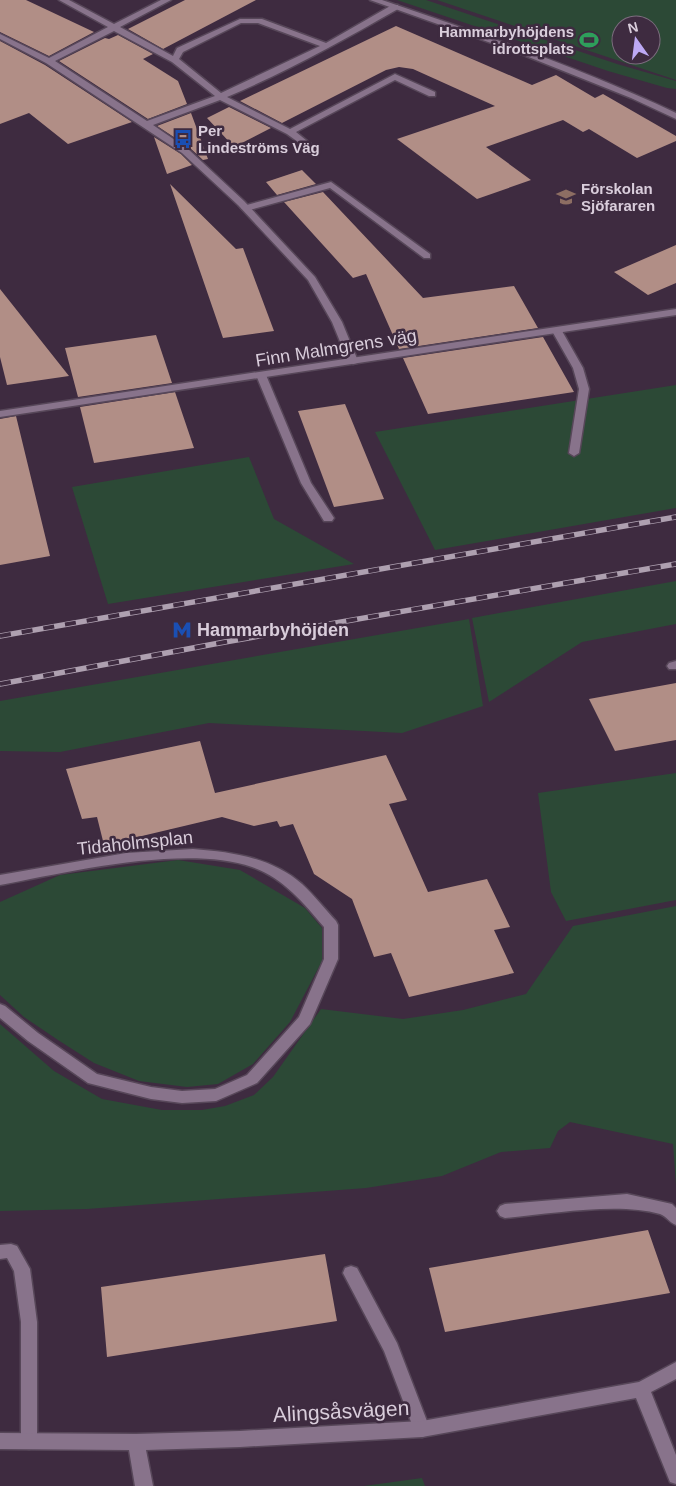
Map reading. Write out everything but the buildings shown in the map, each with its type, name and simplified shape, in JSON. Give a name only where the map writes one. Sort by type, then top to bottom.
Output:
[{"type":"street","points":[[63,0],[112,28],[175,60],[222,98],[290,132],[309,147]]},
{"type":"street","points":[[49,61],[166,0]]},
{"type":"street","points":[[374,0],[514,48],[634,96],[676,116]]},
{"type":"street","points":[[147,124],[222,98],[326,46],[395,7]]},
{"type":"street","points":[[175,60],[180,50],[240,21],[259,21],[326,46]]},
{"type":"street","points":[[0,36],[49,61],[147,124],[185,151],[246,208],[312,279],[337,322],[354,361]]},
{"type":"street","points":[[290,132],[395,77],[432,94]]},
{"type":"street","points":[[246,208],[331,185],[427,256]]},
{"type":"street","name":"Finn Malmgrens väg","points":[[0,414],[676,312]]},
{"type":"street","points":[[557,331],[578,368],[584,389],[574,453]]},
{"type":"street","points":[[261,375],[306,483],[328,518]]},
{"type":"street","name":"Tidaholmsplan","points":[[0,880],[100,863],[179,854],[216,855],[253,863],[290,882],[331,925],[331,959],[305,1020],[252,1079],[216,1095],[182,1097],[151,1093],[93,1079],[33,1037],[0,1010]]},
{"type":"street","points":[[505,1211],[627,1201],[667,1209],[676,1218]]},
{"type":"street","points":[[0,1252],[11,1251],[22,1269],[29,1322],[29,1441]]},
{"type":"street","points":[[351,1273],[391,1348],[422,1429]]},
{"type":"street","name":"Alingsåsvägen","points":[[0,1441],[136,1442],[240,1439],[422,1429],[641,1389],[676,1370]]},
{"type":"street","points":[[641,1389],[676,1476]]},
{"type":"street","points":[[136,1442],[144,1486]]},
{"type":"green space","points":[[397,0],[426,0],[611,62],[611,65],[620,65],[676,81],[676,89],[608,71]]},
{"type":"green space","name":"Hammarbyhöjdens idrottsplats","points":[[437,0],[676,0],[676,80],[631,65],[661,65],[661,15],[611,15],[611,58]]},
{"type":"green space","points":[[676,385],[676,508],[435,550],[375,432]]},
{"type":"green space","points":[[249,457],[274,519],[354,564],[108,604],[72,487]]},
{"type":"green space","points":[[676,581],[676,624],[582,642],[489,702],[472,618]]},
{"type":"green space","points":[[469,619],[483,706],[402,733],[209,723],[60,752],[0,751],[0,701]]},
{"type":"green space","points":[[676,773],[676,900],[566,921],[551,892],[538,793]]},
{"type":"green space","points":[[178,860],[240,870],[305,908],[322,928],[322,961],[290,1022],[253,1064],[218,1084],[187,1087],[139,1081],[94,1063],[24,1017],[0,995],[0,902],[60,875]]},
{"type":"green space","points":[[676,906],[676,1185],[673,1144],[570,1122],[558,1131],[550,1148],[501,1152],[442,1176],[366,1188],[87,1209],[0,1211],[0,1024],[54,1071],[102,1099],[162,1110],[202,1110],[225,1106],[254,1095],[273,1077],[321,1009],[403,1019],[463,1010],[526,994],[573,926]]},
{"type":"green space","points":[[422,1478],[425,1486],[364,1486]]},
{"type":"railway","points":[[0,636],[676,517]]},
{"type":"railway","points":[[0,684],[225,642],[676,564]]},
{"type":"place","name":"Hammarbyhöjdens idrottsplats","points":[[589,40]]},
{"type":"place","name":"Per Lindeströms Väg","points":[[183,139]]},
{"type":"place","name":"Förskolan Sjöfararen","points":[[566,197]]},
{"type":"place","name":"Hammarbyhöjden","points":[[182,630]]}]
